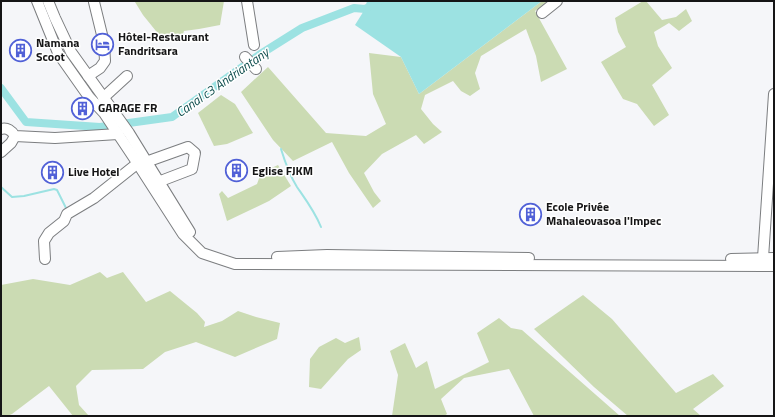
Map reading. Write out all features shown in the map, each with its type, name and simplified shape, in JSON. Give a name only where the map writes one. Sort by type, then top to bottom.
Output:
[{"type":"street","points":[[36,1],[58,52],[89,97],[104,113],[117,133],[158,182],[188,230],[207,251],[236,259],[327,256],[774,258]]},
{"type":"street","points":[[48,1],[71,52],[128,133],[142,163],[183,234],[202,254],[235,264],[774,266]]},
{"type":"street","points":[[246,1],[254,45]]},
{"type":"street","points":[[542,13],[557,1]]},
{"type":"street","points":[[88,76],[100,68],[105,61],[104,43],[94,2]]},
{"type":"street","points":[[245,57],[256,69]]},
{"type":"street","points":[[103,98],[127,76]]},
{"type":"street","points":[[763,258],[774,94]]},
{"type":"street","points":[[1,129],[4,128],[11,131],[15,136],[55,138],[117,133]]},
{"type":"street","points":[[1,152],[11,143],[15,136]]},
{"type":"street","points":[[45,259],[44,241],[49,233],[64,221],[67,214],[94,198],[142,163],[188,147],[195,153],[192,169],[158,182]]},
{"type":"green space","points":[[224,1],[220,25],[184,31],[183,34],[160,36],[143,15],[135,2]]},
{"type":"green space","points":[[542,1],[548,1],[535,11],[567,69],[541,82],[536,56],[526,29],[481,56],[475,73],[480,89],[470,96],[461,91],[453,81],[425,95],[421,109],[433,124],[442,132],[424,144],[416,135],[382,154],[364,173],[374,192],[381,201],[373,208],[349,173],[332,142],[293,161],[273,140],[241,92],[268,67],[326,133],[366,136],[386,124],[373,94],[369,53],[401,57],[419,94]]},
{"type":"green space","points":[[643,1],[646,1],[662,20],[676,17],[686,9],[692,21],[679,31],[669,23],[654,32],[658,46],[672,68],[652,85],[669,115],[654,126],[637,104],[623,99],[601,62],[626,47],[618,32],[615,18]]},
{"type":"green space","points":[[221,95],[235,104],[253,133],[227,144],[214,146],[198,113]]},
{"type":"green space","points":[[278,165],[291,186],[269,201],[227,221],[219,194],[222,191],[228,198],[257,184],[261,173]]},
{"type":"green space","points":[[100,272],[107,278],[123,272],[146,302],[170,291],[197,313],[205,322],[204,327],[222,321],[238,311],[280,323],[277,339],[235,357],[196,342],[165,352],[143,369],[92,370],[76,386],[79,405],[89,416],[73,416],[49,386],[12,414],[1,416],[1,285],[33,279],[70,285]]},
{"type":"green space","points":[[583,295],[612,319],[676,393],[713,374],[724,386],[693,409],[701,416],[628,416],[594,387],[534,329]]},
{"type":"green space","points":[[499,318],[511,328],[522,330],[620,416],[534,416],[509,369],[464,378],[441,399],[447,414],[444,416],[392,416],[398,375],[390,351],[405,343],[416,368],[427,361],[435,389],[489,362],[477,333]]},
{"type":"green space","points":[[359,337],[361,350],[348,359],[321,389],[309,387],[310,359],[319,347],[336,338],[345,343]]},
{"type":"water","points":[[367,1],[542,1],[419,94],[401,57],[355,25],[365,9]]},
{"type":"waterway","name":"Canal c3 Andriantany","points":[[1,88],[26,122],[100,127],[172,117],[259,55],[302,28],[354,8],[365,9],[380,1]]},
{"type":"waterway","points":[[281,149],[292,178],[313,211],[321,227]]},
{"type":"waterway","points":[[1,187],[12,197],[24,196],[54,189],[57,190],[67,210]]},
{"type":"place","name":"Hôtel-Restaurant Fandritsara","points":[[103,44]]},
{"type":"place","name":"Namana Scoot","points":[[21,50]]},
{"type":"place","name":"GARAGE FR","points":[[83,108]]},
{"type":"place","name":"Eglise FJKM","points":[[237,171]]},
{"type":"place","name":"Live Hotel","points":[[52,172]]},
{"type":"place","name":"Ecole Privée Mahaleovasoa l'Impec","points":[[531,214]]}]
